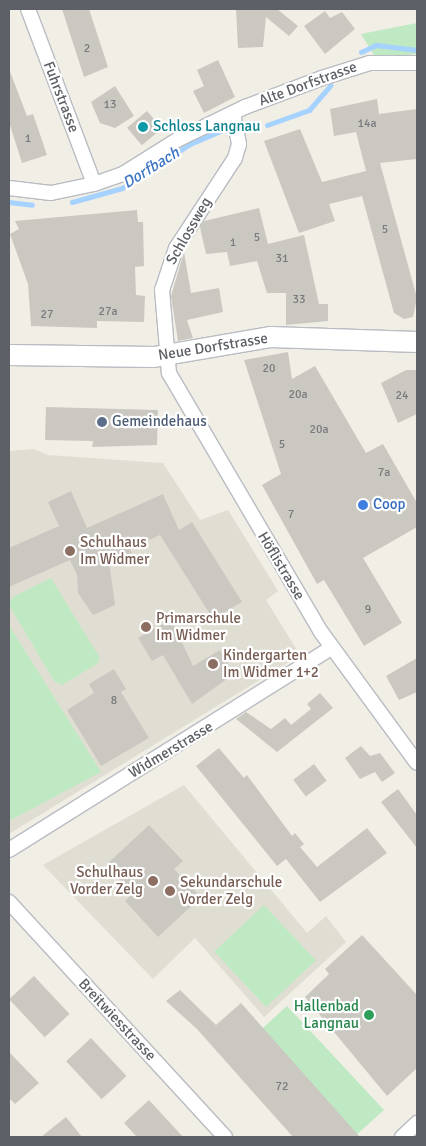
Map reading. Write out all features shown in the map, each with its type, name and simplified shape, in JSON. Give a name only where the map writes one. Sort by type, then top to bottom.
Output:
[{"type":"main road","name":"Neue Dorfstrasse","points":[[9,355],[168,356],[271,337],[417,342]]},
{"type":"street","name":"Fuhrstrasse","points":[[28,9],[94,184]]},
{"type":"street","name":"Alte Dorfstrasse","points":[[9,188],[51,193],[94,184],[123,174],[177,140],[233,113],[353,67],[389,60],[417,63]]},
{"type":"street","name":"Schlossweg","points":[[168,356],[162,298],[167,269],[180,242],[235,158],[239,144],[233,113]]},
{"type":"street","name":"Höflistrasse","points":[[168,356],[169,373],[331,648],[417,763]]},
{"type":"street","name":"Widmerstrasse","points":[[9,850],[331,648]]},
{"type":"street","name":"Breitwiesstrasse","points":[[9,902],[225,1137]]},
{"type":"street","points":[[402,1137],[417,1123]]},
{"type":"shaded area","name":"Primarschule Im Widmer","points":[[34,449],[48,455],[163,463],[200,520],[228,510],[278,591],[266,600],[300,655],[9,834],[9,451]]},
{"type":"shaded area","name":"Sekundarschule Vorder Zelg","points":[[184,785],[307,933],[326,916],[346,942],[264,1017],[195,938],[153,979],[43,865]]},
{"type":"green space","points":[[417,23],[417,54],[376,58],[361,34]]},
{"type":"green space","points":[[51,578],[100,658],[97,664],[62,685],[54,681],[9,605],[13,597]]},
{"type":"green space","points":[[9,625],[101,772],[9,821]]},
{"type":"green space","points":[[264,905],[316,961],[266,1007],[214,951]]},
{"type":"green space","points":[[287,1006],[384,1110],[354,1137],[305,1137],[231,1057]]},
{"type":"building","points":[[62,9],[89,9],[108,67],[84,77]]},
{"type":"building","points":[[236,9],[277,9],[298,26],[289,36],[266,17],[263,47],[238,48]]},
{"type":"building","points":[[325,11],[330,18],[342,12],[355,29],[325,54],[304,26]]},
{"type":"building","points":[[218,60],[235,97],[204,113],[193,91],[204,86],[197,70]]},
{"type":"building","points":[[9,69],[27,116],[33,114],[47,155],[22,163],[9,122]]},
{"type":"building","points":[[115,86],[134,116],[115,128],[100,123],[91,102]]},
{"type":"building","points":[[377,99],[379,114],[417,109],[417,159],[380,163],[417,298],[413,317],[404,319],[394,313],[362,196],[329,204],[335,221],[299,233],[264,141],[300,129],[322,182],[366,171],[356,132],[334,136],[330,109]]},
{"type":"building","name":"Schloss Langnau","points":[[147,111],[162,129],[142,145],[127,128]]},
{"type":"building","points":[[259,208],[268,244],[304,235],[319,304],[328,304],[328,321],[286,325],[286,293],[267,293],[257,261],[230,266],[227,252],[206,254],[200,227],[204,221]]},
{"type":"building","points":[[137,210],[138,222],[143,222],[144,266],[135,267],[136,295],[145,296],[144,322],[97,321],[97,328],[31,326],[28,284],[10,234],[19,229],[15,221]]},
{"type":"building","points":[[184,252],[191,293],[219,288],[223,312],[187,320],[193,338],[178,341],[171,296]]},
{"type":"building","points":[[288,352],[292,379],[315,366],[366,453],[383,444],[417,503],[417,527],[363,558],[402,623],[364,646],[324,580],[317,584],[262,485],[281,474],[244,360]]},
{"type":"building","points":[[406,370],[417,370],[417,414],[398,423],[381,383]]},
{"type":"building","name":"Gemeindehaus","points":[[46,407],[158,410],[157,445],[92,447],[93,441],[45,440]]},
{"type":"building","name":"Schulhaus Im Widmer","points":[[71,491],[87,528],[163,494],[179,530],[192,522],[242,602],[213,619],[160,535],[130,549],[132,553],[109,561],[115,605],[93,615],[78,593],[77,575],[70,560],[9,587],[9,548],[59,526],[48,502]]},
{"type":"building","name":"Kindergarten Im Widmer 1+2","points":[[171,619],[193,666],[220,650],[234,674],[192,704],[163,655],[152,661],[138,638]]},
{"type":"building","points":[[417,658],[417,692],[399,700],[386,676]]},
{"type":"building","points":[[114,669],[126,689],[121,692],[149,738],[101,766],[67,710],[94,693],[89,684]]},
{"type":"building","points":[[320,693],[333,708],[277,752],[236,719],[246,712],[271,729],[285,718],[291,725],[311,709],[307,704]]},
{"type":"building","points":[[361,746],[370,756],[380,753],[395,773],[382,782],[375,772],[360,779],[345,758]]},
{"type":"building","points":[[219,748],[244,778],[247,775],[292,836],[295,833],[304,844],[300,847],[317,867],[367,828],[387,853],[320,902],[286,859],[277,866],[196,766]]},
{"type":"building","points":[[314,764],[327,781],[306,796],[293,780]]},
{"type":"building","points":[[398,789],[417,815],[417,848],[381,802]]},
{"type":"building","name":"Schulhaus Vorder Zelg","points":[[149,825],[183,861],[174,869],[201,897],[158,937],[125,901],[132,894],[106,865]]},
{"type":"building","name":"Hallenbad Langnau","points":[[362,935],[417,995],[417,1068],[387,1096],[305,997],[329,974],[325,969]]},
{"type":"building","points":[[34,976],[69,1014],[45,1037],[9,999]]},
{"type":"building","points":[[180,990],[216,1025],[241,1003],[360,1137],[293,1137],[197,1029],[166,1001]]},
{"type":"building","points":[[91,1038],[126,1076],[102,1099],[66,1061]]},
{"type":"building","points":[[9,1052],[39,1083],[15,1104],[9,1098]]},
{"type":"building","points":[[149,1100],[183,1137],[137,1137],[124,1123]]},
{"type":"building","points":[[66,1117],[82,1137],[41,1137]]},
{"type":"waterway","name":"Dorfbach","points":[[361,52],[376,45],[417,50]]},
{"type":"waterway","name":"Dorfbach","points":[[267,125],[309,110],[331,85]]},
{"type":"waterway","name":"Dorfbach","points":[[72,202],[122,188],[190,144],[227,128]]},
{"type":"waterway","name":"Dorfbach","points":[[9,202],[32,205]]},
{"type":"place","name":"Schloss Langnau","points":[[143,127]]},
{"type":"place","name":"Gemeindehaus","points":[[102,422]]},
{"type":"place","name":"Coop","points":[[363,505]]},
{"type":"place","name":"Schulhaus Im Widmer","points":[[70,551]]},
{"type":"place","name":"Primarschule Im Widmer","points":[[146,627]]},
{"type":"place","name":"Kindergarten Im Widmer 1+2","points":[[213,664]]},
{"type":"place","name":"Schulhaus Vorder Zelg","points":[[153,881]]},
{"type":"place","name":"Sekundarschule Vorder Zelg","points":[[170,891]]},
{"type":"place","name":"Hallenbad Langnau","points":[[369,1015]]}]
